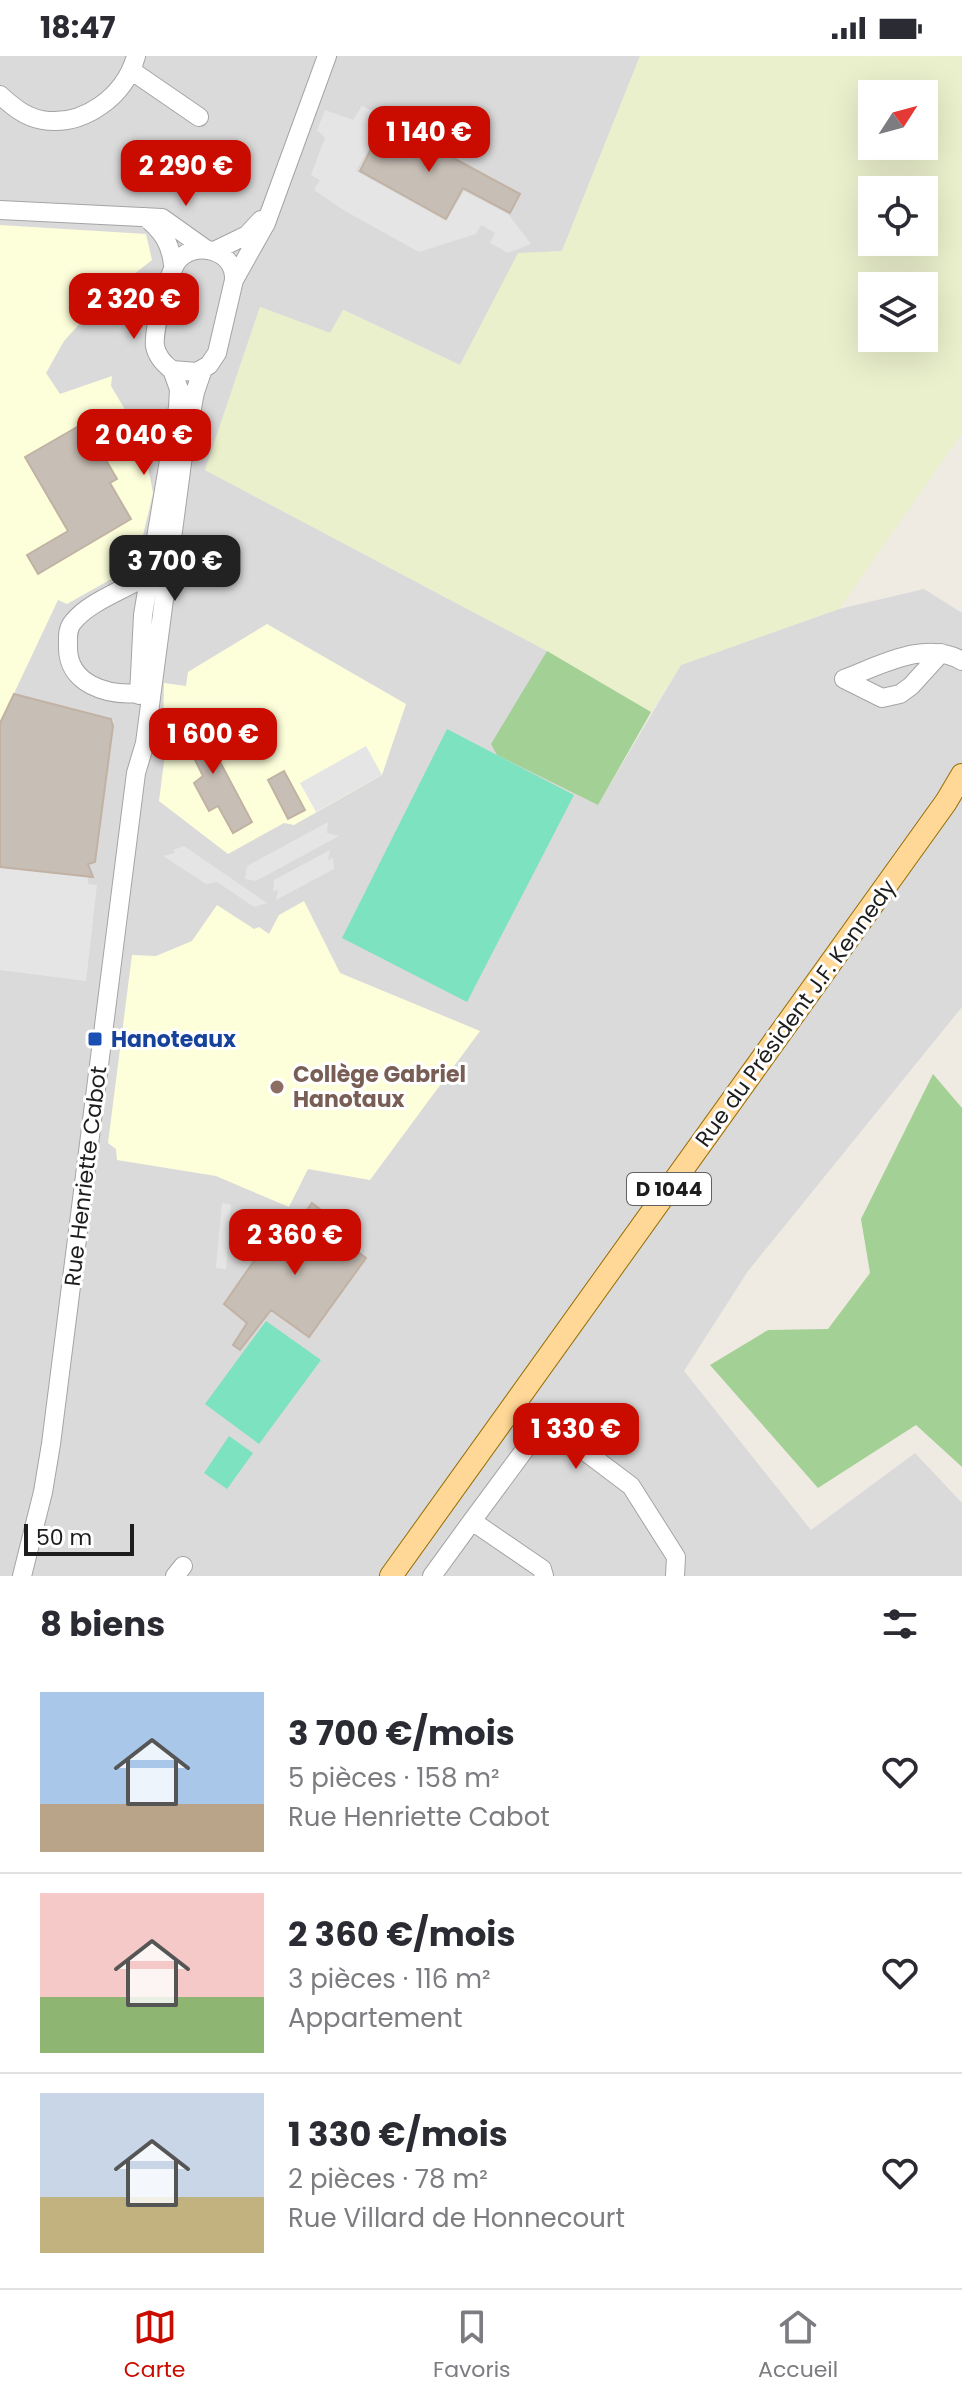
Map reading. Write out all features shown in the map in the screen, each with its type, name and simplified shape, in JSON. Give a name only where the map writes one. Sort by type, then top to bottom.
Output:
[{"type":"main road","name":"Rue du Président J.F. Kennedy","points":[[391,1576],[954,794],[962,775]]},
{"type":"street","points":[[234,280],[266,223],[327,56]]},
{"type":"street","points":[[0,95],[18,111],[40,120],[63,121],[89,114],[107,102],[134,64],[199,117]]},
{"type":"street","points":[[173,265],[185,254],[211,251],[247,235],[270,209]]},
{"type":"street","points":[[0,210],[162,218],[231,263],[234,280]]},
{"type":"street","points":[[145,217],[157,226],[168,242],[173,265]]},
{"type":"street","name":"Rue Henriette Cabot","points":[[22,1576],[43,1492],[51,1444],[136,773],[135,740],[143,615],[178,407],[179,389],[172,370],[157,354],[154,338],[173,265]]},
{"type":"street","name":"Rue Henriette Cabot","points":[[136,773],[145,743],[182,463],[195,392],[203,369],[217,353],[234,280]]},
{"type":"street","points":[[172,370],[189,373],[203,369]]},
{"type":"street","points":[[139,693],[117,694],[86,684],[67,658],[70,626],[81,613],[141,579],[156,582],[149,640],[154,663]]},
{"type":"street","points":[[941,653],[962,661]]},
{"type":"street","points":[[432,1576],[540,1429],[554,1428],[631,1486],[676,1557],[675,1576]]},
{"type":"street","points":[[472,1521],[542,1569],[544,1576]]},
{"type":"shaded area","points":[[0,56],[640,56],[562,251],[518,254],[460,365],[344,310],[330,333],[260,307],[205,470],[547,651],[497,755],[603,796],[681,665],[839,609],[924,589],[962,613],[962,1007],[748,1271],[684,1371],[811,1530],[915,1453],[962,1503],[962,1576],[0,1576]]},
{"type":"shaded area","points":[[640,56],[962,56],[962,433],[839,609],[681,665],[651,712],[547,651],[205,470],[260,307],[330,333],[343,310],[460,365],[518,253],[562,251]]},
{"type":"shaded area","points":[[362,106],[386,117],[356,171],[446,221],[464,191],[508,214],[531,244],[508,253],[490,243],[495,233],[481,225],[476,234],[419,252],[314,190],[320,180],[311,175],[325,138],[317,130],[325,110],[353,120]]},
{"type":"shaded area","points":[[0,225],[146,234],[152,260],[100,301],[64,341],[46,373],[60,394],[112,376],[111,386],[143,440],[153,493],[136,565],[67,604],[58,600],[0,723]]},
{"type":"shaded area","points":[[267,624],[406,704],[382,775],[294,825],[284,823],[228,854],[159,801],[167,739],[163,729],[164,683],[186,686],[188,672]]},
{"type":"shaded area","points":[[14,694],[114,720],[108,734],[111,737],[95,862],[87,865],[92,874],[88,884],[97,885],[86,981],[0,970],[0,723]]},
{"type":"shaded area","points":[[366,746],[382,775],[316,812],[300,783]]},
{"type":"shaded area","points":[[328,822],[327,833],[339,836],[256,881],[245,879],[247,866]]},
{"type":"shaded area","points":[[184,846],[267,903],[254,907],[217,882],[206,884],[163,856],[175,853],[173,850]]},
{"type":"shaded area","points":[[330,850],[328,860],[333,858],[334,869],[276,900],[278,890],[273,891],[274,880]]},
{"type":"shaded area","name":"Collège Gabriel Hanotaux","points":[[304,901],[340,973],[480,1031],[370,1180],[308,1169],[289,1207],[216,1176],[117,1160],[116,1149],[108,1143],[132,955],[156,956],[192,941],[217,905],[254,929],[259,927],[269,934],[279,915]]},
{"type":"shaded area","points":[[222,1203],[231,1205],[226,1269],[216,1268]]},
{"type":"green space","points":[[547,651],[651,712],[598,805],[497,755],[491,744]]},
{"type":"green space","points":[[447,729],[574,795],[467,1002],[342,938]]},
{"type":"green space","points":[[933,1074],[962,1108],[962,1467],[916,1425],[818,1488],[710,1365],[768,1330],[828,1329],[870,1273],[861,1219]]},
{"type":"green space","points":[[266,1321],[321,1360],[259,1444],[205,1404]]},
{"type":"green space","points":[[229,1436],[253,1453],[227,1489],[204,1473]]},
{"type":"building","points":[[385,121],[520,194],[510,213],[463,188],[446,219],[360,171]]},
{"type":"building","points":[[84,423],[117,479],[110,483],[131,519],[38,574],[27,555],[68,531],[25,457]]},
{"type":"building","points":[[14,694],[111,719],[113,726],[95,862],[88,864],[93,877],[0,867],[0,723]]},
{"type":"building","points":[[194,713],[252,822],[233,833],[218,806],[209,811],[194,783],[203,776],[177,724]]},
{"type":"building","points":[[284,771],[305,810],[288,819],[268,780]]},
{"type":"building","points":[[312,1203],[330,1217],[324,1227],[366,1258],[309,1337],[271,1310],[240,1350],[233,1345],[247,1323],[224,1304],[277,1228],[288,1236]]},
{"type":"place","name":"Hanoteaux","points":[[95,1039]]},
{"type":"place","name":"Collège Gabriel Hanotaux","points":[[277,1087]]}]
